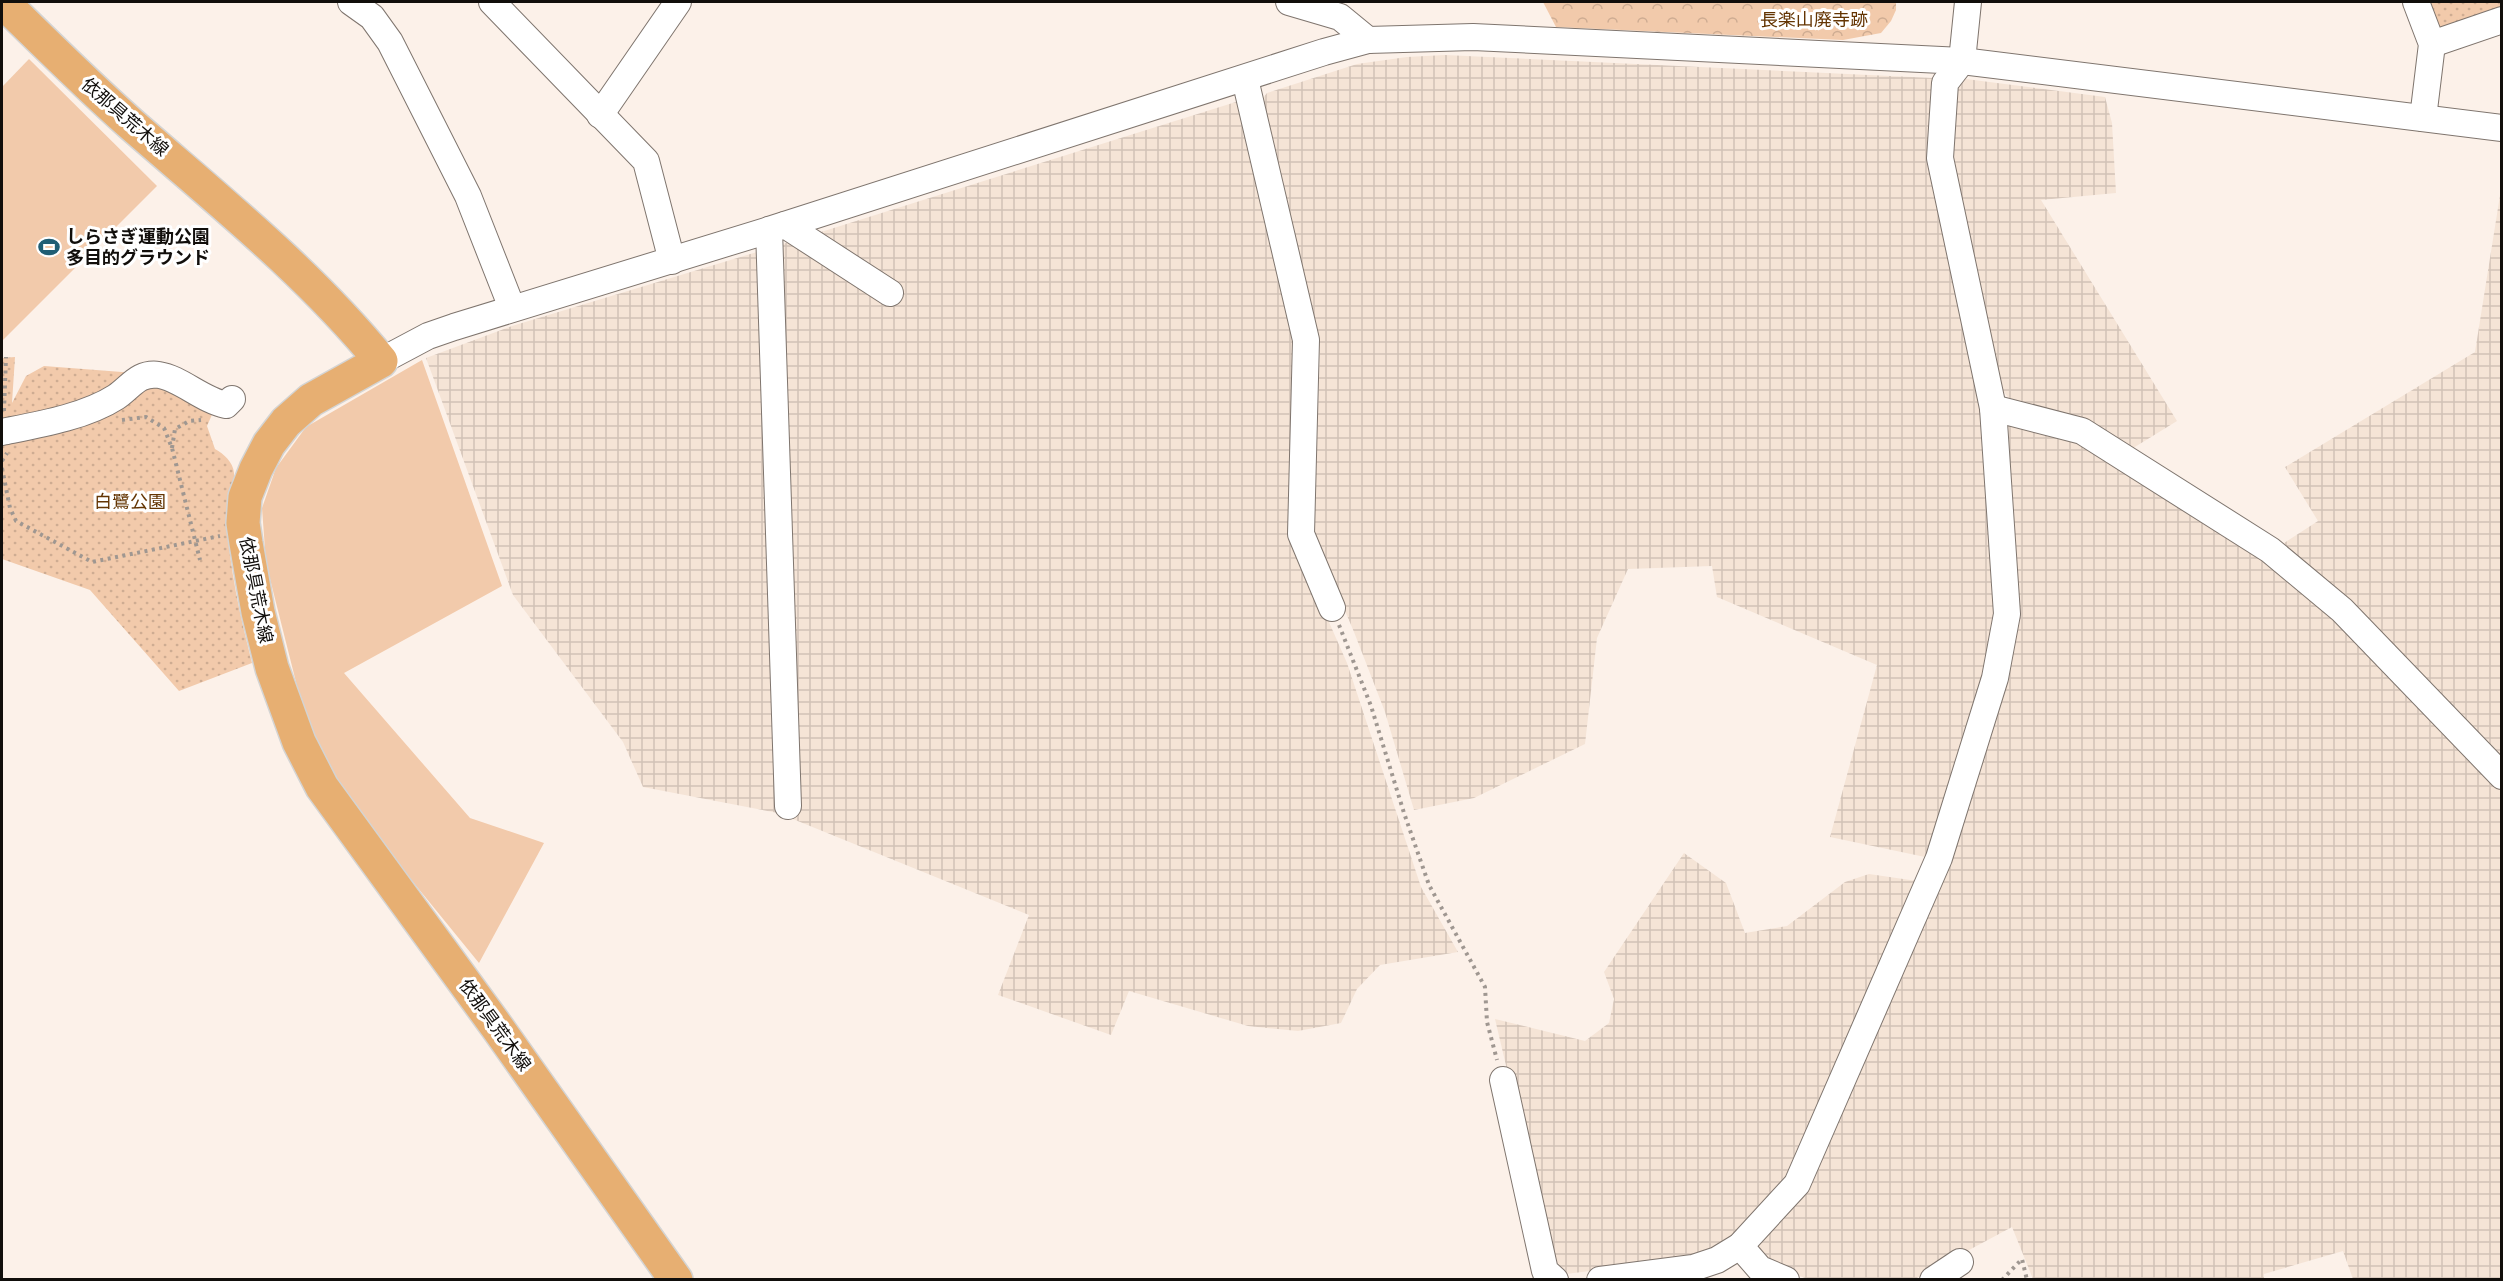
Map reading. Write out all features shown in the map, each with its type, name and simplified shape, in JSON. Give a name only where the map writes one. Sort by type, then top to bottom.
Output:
[{"type":"main road","name":"依那具荒木線","points":[[3,2],[90,88],[263,238],[317,289],[381,361],[311,400],[286,422],[269,444],[255,469],[245,497],[243,523],[246,543],[258,612],[272,668],[299,742],[322,786],[497,1026],[676,1280]]},
{"type":"street","points":[[351,2],[372,17],[390,42],[468,196],[512,308]]},
{"type":"street","points":[[492,2],[645,161],[672,261]]},
{"type":"street","points":[[600,115],[678,2]]},
{"type":"street","points":[[1600,1280],[1693,1268],[1717,1260],[1740,1246],[1797,1184],[1939,858],[1995,678],[2007,614],[1993,408],[1940,158],[1945,83],[1962,61],[1968,2]]},
{"type":"street","points":[[2416,2],[2432,44],[2423,118]]},
{"type":"street","points":[[1299,3],[1340,17],[1368,40]]},
{"type":"street","points":[[2432,44],[2502,20]]},
{"type":"street","points":[[381,361],[428,336],[512,308],[672,261],[1324,52],[1368,40],[1473,37],[1962,61],[2502,128]]},
{"type":"street","points":[[1245,79],[1306,340],[1301,534],[1332,608]]},
{"type":"street","points":[[777,228],[890,292]]},
{"type":"street","points":[[777,228],[788,806]]},
{"type":"street","points":[[7,439],[117,397],[137,378],[147,375],[167,378],[213,402],[226,405],[232,399]]},
{"type":"street","points":[[1993,408],[2082,431],[2270,550],[2343,610],[2502,776]]},
{"type":"street","points":[[1503,1080],[1545,1271],[1555,1280]]},
{"type":"street","points":[[1740,1246],[1760,1269],[1786,1280]]},
{"type":"street","points":[[1933,1280],[1960,1262]]},
{"type":"path","points":[[2,406],[6,357]]},
{"type":"path","points":[[115,422],[146,417],[164,428],[172,448],[200,560]]},
{"type":"path","points":[[172,448],[176,429],[189,422],[207,419]]},
{"type":"path","points":[[2,461],[7,439]]},
{"type":"path","points":[[2,468],[10,508],[16,520],[92,562],[223,536]]},
{"type":"path","points":[[1332,608],[1371,706],[1429,885],[1485,987],[1487,1022],[1503,1080]]},
{"type":"path","points":[[2002,1280],[2022,1259],[2027,1280]]},
{"type":"shaded area","points":[[1445,55],[1933,78],[1930,146],[1982,409],[2078,438],[2154,484],[2333,610],[2501,791],[2501,1279],[2353,1279],[2343,1251],[2264,1274],[2264,1279],[2033,1279],[2012,1227],[1915,1279],[1808,1279],[1768,1265],[1701,1257],[1566,1274],[1553,1264],[1495,1019],[1585,1041],[1609,1023],[1614,999],[1604,972],[1684,853],[1726,883],[1745,933],[1787,926],[1845,882],[1869,874],[1917,881],[1925,857],[1830,837],[1877,665],[1717,597],[1712,566],[1628,569],[1597,638],[1585,744],[1474,798],[1414,810],[1385,712],[1314,538],[1320,350],[1263,98],[1267,93],[1357,64],[1407,57]]},
{"type":"shaded area","points":[[1966,79],[2105,97],[2112,123],[2116,193],[2041,200],[2177,421],[2130,450],[2013,403],[1996,383],[1950,149],[1958,82]]},
{"type":"shaded area","points":[[1239,101],[1294,342],[1292,538],[1347,663],[1421,887],[1458,952],[1380,965],[1357,989],[1341,1023],[1298,1031],[1248,1026],[1129,991],[1111,1035],[998,995],[1029,915],[778,813],[643,787],[623,742],[513,595],[426,358],[512,326]]},
{"type":"shaded area","points":[[2501,189],[2501,765],[2278,547],[2318,521],[2285,467],[2475,352]]},
{"type":"green space","name":"長楽山廃寺跡","points":[[1543,2],[1896,2],[1896,10],[1891,21],[1881,33],[1843,40],[1556,27]]},
{"type":"green space","points":[[2424,2],[2501,2],[2501,7],[2438,30]]},
{"type":"green space","name":"しらさぎ運動公園 多目的グラウンド","points":[[29,59],[157,186],[2,341],[2,87]]},
{"type":"green space","points":[[15,357],[12,403],[26,376],[44,366],[135,373],[113,393],[2,427],[2,358]]},
{"type":"green space","points":[[422,360],[502,586],[344,673],[470,818],[544,843],[479,963],[391,855],[320,757],[297,686],[266,563],[262,508],[276,468],[306,427]]},
{"type":"green space","name":"白鷺公園","points":[[145,380],[214,410],[207,426],[215,449],[228,459],[234,473],[227,512],[228,537],[236,591],[252,663],[179,691],[90,590],[2,559],[2,437]]},
{"type":"place","name":"しらさぎ運動公園 多目的グラウンド","points":[[49,247]]}]
